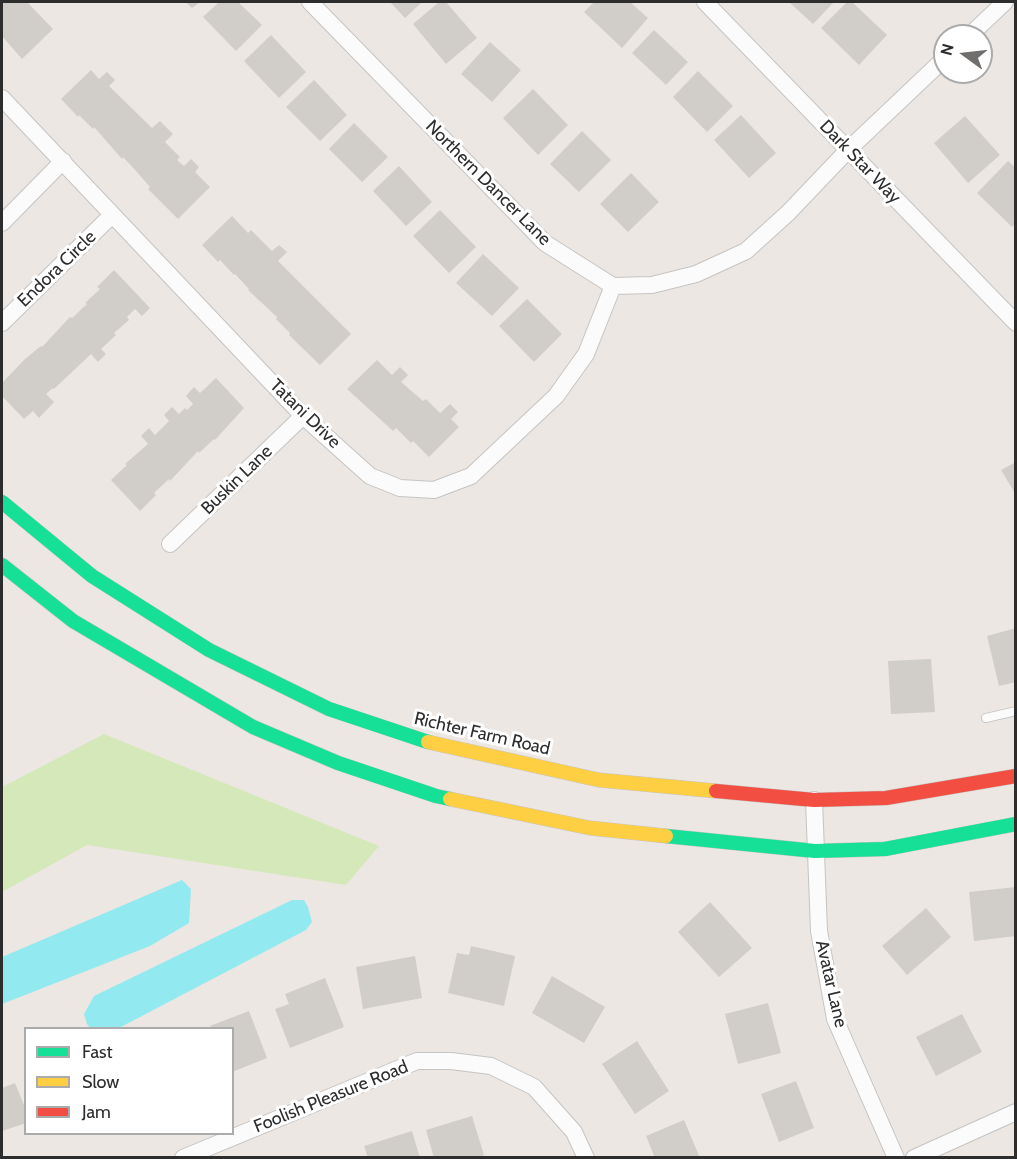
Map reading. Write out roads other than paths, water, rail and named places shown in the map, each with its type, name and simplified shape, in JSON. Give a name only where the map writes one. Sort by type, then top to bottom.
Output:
[{"type":"main road","name":"Richter Farm Road","points":[[2,502],[92,576],[209,650],[329,709],[434,744],[599,780],[814,800],[886,798],[1016,776]]},
{"type":"main road","points":[[2,565],[73,621],[253,727],[338,763],[436,796],[590,828],[815,851],[885,849],[1016,824]]},
{"type":"street","name":"Northern Dancer Lane","points":[[310,2],[545,243],[614,286]]},
{"type":"street","name":"Dark Star Way","points":[[705,2],[1016,322]]},
{"type":"street","points":[[982,24],[1005,2]]},
{"type":"street","points":[[614,286],[652,285],[696,274],[746,251],[788,213],[849,149],[933,69]]},
{"type":"street","name":"Tatani Drive","points":[[2,98],[303,416],[370,476],[400,488],[434,490],[471,476],[556,396],[586,354],[614,286]]},
{"type":"street","points":[[2,223],[63,161]]},
{"type":"street","name":"Endora Circle","points":[[2,323],[112,215]]},
{"type":"street","name":"Buskin Lane","points":[[170,544],[303,416]]},
{"type":"street","name":"Avatar Lane","points":[[814,800],[819,931],[835,1019],[896,1158]]},
{"type":"street","name":"Foolish Pleasure Road","points":[[183,1158],[417,1061],[491,1066],[534,1087],[574,1132],[586,1158]]},
{"type":"street","points":[[914,1158],[1016,1112]]},
{"type":"lane","points":[[986,718],[1016,711]]},
{"type":"water","points":[[182,880],[191,889],[189,923],[150,946],[2,1004],[2,957]]},
{"type":"water","points":[[292,900],[304,900],[308,907],[312,922],[306,930],[121,1027],[89,1027],[84,1014],[94,996]]}]
